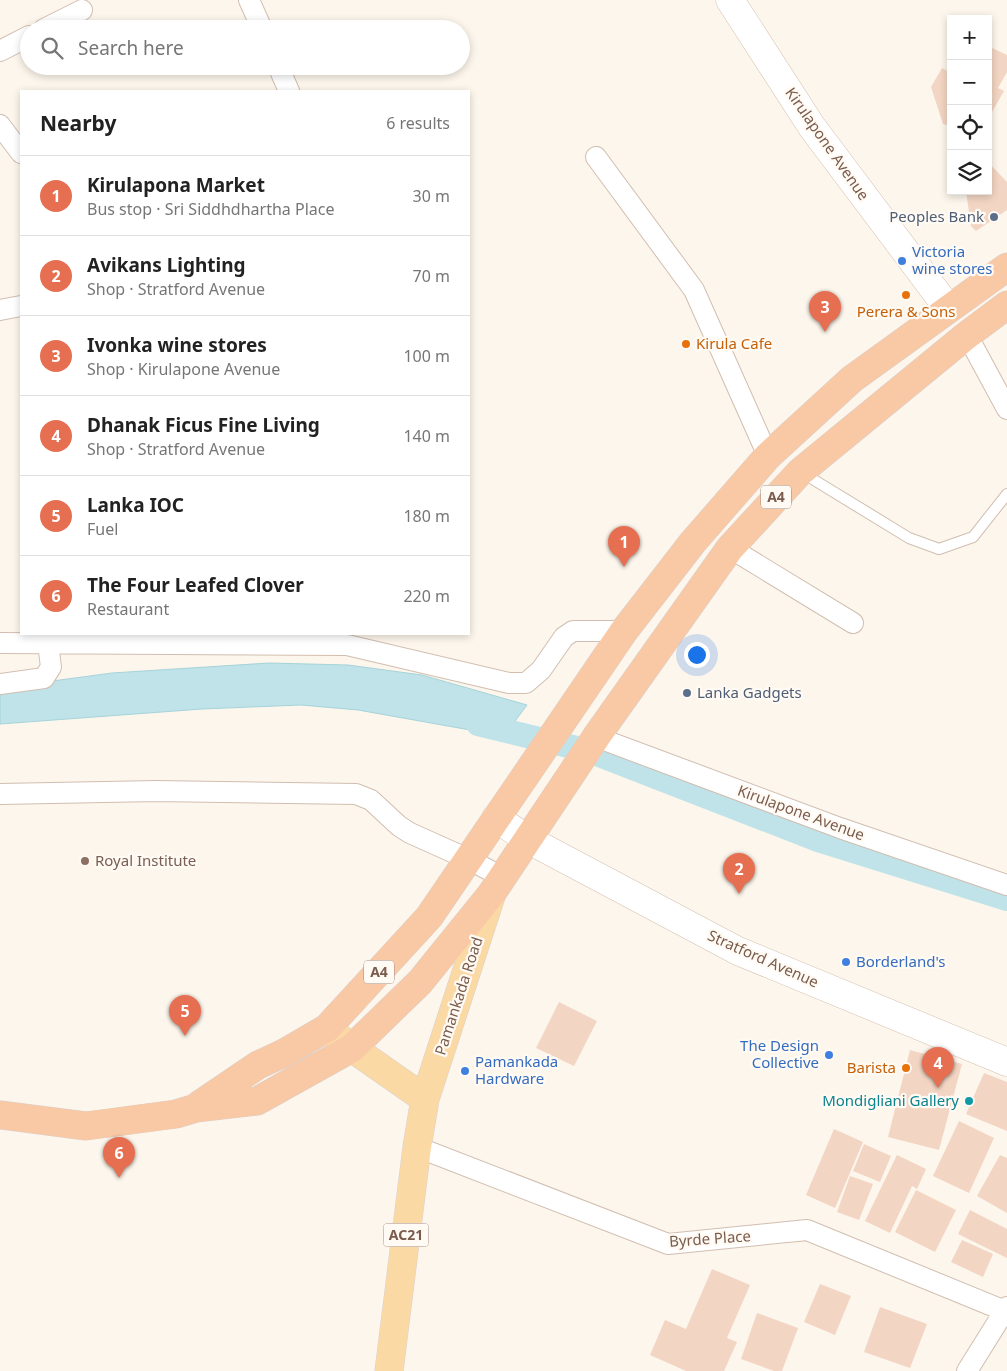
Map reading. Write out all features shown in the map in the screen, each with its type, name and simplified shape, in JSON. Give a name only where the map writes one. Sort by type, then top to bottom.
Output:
[{"type":"highway","name":"A4","points":[[196,1108],[258,1065],[284,1053],[327,1028],[429,917],[624,632],[693,542],[768,456],[852,379],[1007,267]]},
{"type":"highway","name":"A4","points":[[0,1115],[86,1126],[176,1114],[196,1108],[257,1101],[352,1048],[420,982],[497,885],[596,737],[730,548],[800,472],[967,335],[1007,305]]},
{"type":"main road","name":"Kirulapone Avenue","points":[[730,0],[812,127],[948,308]]},
{"type":"main road","name":"Stratford Avenue","points":[[496,818],[528,839],[738,951],[1007,1062]]},
{"type":"main road","name":"Pamankada Road","points":[[389,1371],[417,1147],[425,1099],[497,885]]},
{"type":"main road","points":[[327,1028],[352,1048],[425,1099]]},
{"type":"street","points":[[249,0],[258,20]]},
{"type":"street","points":[[62,20],[82,10]]},
{"type":"street","points":[[0,51],[20,41]]},
{"type":"street","points":[[282,75],[289,90]]},
{"type":"street","points":[[0,124],[20,152]]},
{"type":"street","points":[[596,157],[694,290],[768,456]]},
{"type":"street","points":[[0,310],[20,306]]},
{"type":"street","points":[[967,335],[1000,384],[1007,409]]},
{"type":"street","points":[[730,548],[853,623]]},
{"type":"street","points":[[0,643],[348,639],[510,682],[526,683],[541,670],[564,637],[573,631],[624,632]]},
{"type":"street","points":[[0,684],[44,678],[51,667],[48,643]]},
{"type":"street","name":"Kirulapone Avenue","points":[[596,737],[831,824],[1007,885]]},
{"type":"street","points":[[0,794],[156,791],[356,794],[372,800],[399,826],[410,833],[468,859],[497,885]]},
{"type":"street","name":"Byrde Place","points":[[417,1147],[668,1244],[807,1230],[1006,1309]]},
{"type":"street","points":[[967,1371],[1006,1309]]},
{"type":"lane","points":[[800,472],[909,538],[939,549],[973,537],[1007,494]]},
{"type":"water","points":[[269,663],[348,665],[422,675],[527,705],[504,736],[358,710],[301,705],[202,709],[0,724],[0,688],[112,673]]},
{"type":"building","points":[[992,48],[1007,55],[1007,72],[998,88],[1004,91],[992,112]]},
{"type":"building","points":[[942,68],[947,71],[947,125],[943,124],[931,87]]},
{"type":"building","points":[[992,166],[1007,182],[1007,210],[976,231],[971,226],[967,195],[992,195]]},
{"type":"building","points":[[559,1002],[597,1021],[574,1066],[536,1048]]},
{"type":"building","points":[[910,1050],[962,1064],[939,1150],[888,1137]]},
{"type":"building","points":[[984,1073],[1007,1082],[1007,1131],[966,1114]]},
{"type":"building","points":[[959,1121],[994,1138],[969,1193],[933,1176]]},
{"type":"building","points":[[834,1129],[863,1142],[835,1208],[806,1195]]},
{"type":"building","points":[[864,1144],[891,1156],[880,1182],[853,1171]]},
{"type":"building","points":[[897,1155],[926,1169],[917,1189],[912,1186],[890,1233],[865,1221]]},
{"type":"building","points":[[1000,1155],[1007,1158],[1007,1213],[977,1196]]},
{"type":"building","points":[[850,1176],[873,1184],[859,1220],[837,1212]]},
{"type":"building","points":[[916,1190],[956,1210],[935,1252],[895,1232]]},
{"type":"building","points":[[970,1210],[1007,1229],[1007,1258],[958,1234]]},
{"type":"building","points":[[962,1240],[993,1254],[983,1277],[951,1262]]},
{"type":"building","points":[[712,1269],[750,1285],[727,1338],[737,1342],[724,1371],[686,1371],[650,1355],[665,1320],[686,1329]]},
{"type":"building","points":[[820,1284],[851,1296],[835,1335],[804,1322]]},
{"type":"building","points":[[880,1307],[927,1324],[910,1368],[864,1352]]},
{"type":"building","points":[[757,1313],[798,1328],[782,1371],[774,1371],[741,1359]]},
{"type":"waterway","points":[[478,724],[589,751],[818,840],[1007,899]]},
{"type":"place","name":"Peoples Bank","points":[[994,217]]},
{"type":"place","name":"Victoria wine stores","points":[[902,261]]},
{"type":"place","name":"Perera & Sons","points":[[906,295]]},
{"type":"place","name":"Ivonka wine stores","points":[[825,332]]},
{"type":"place","name":"Kirula Cafe","points":[[686,344]]},
{"type":"place","name":"Kirulapona Market","points":[[624,567]]},
{"type":"place","name":"Lanka Gadgets","points":[[687,693]]},
{"type":"place","name":"Royal Institute","points":[[85,861]]},
{"type":"place","name":"Avikans Lighting","points":[[739,894]]},
{"type":"place","name":"Borderland's","points":[[846,962]]},
{"type":"place","name":"Lanka IOC","points":[[185,1036]]},
{"type":"place","name":"The Design Collective","points":[[829,1055]]},
{"type":"place","name":"Barista","points":[[906,1068]]},
{"type":"place","name":"Pamankada Hardware","points":[[465,1071]]},
{"type":"place","name":"Dhanak Ficus Fine Living","points":[[938,1088]]},
{"type":"place","name":"Mondigliani Gallery","points":[[969,1101]]},
{"type":"place","name":"The Four Leafed Clover","points":[[119,1178]]}]
